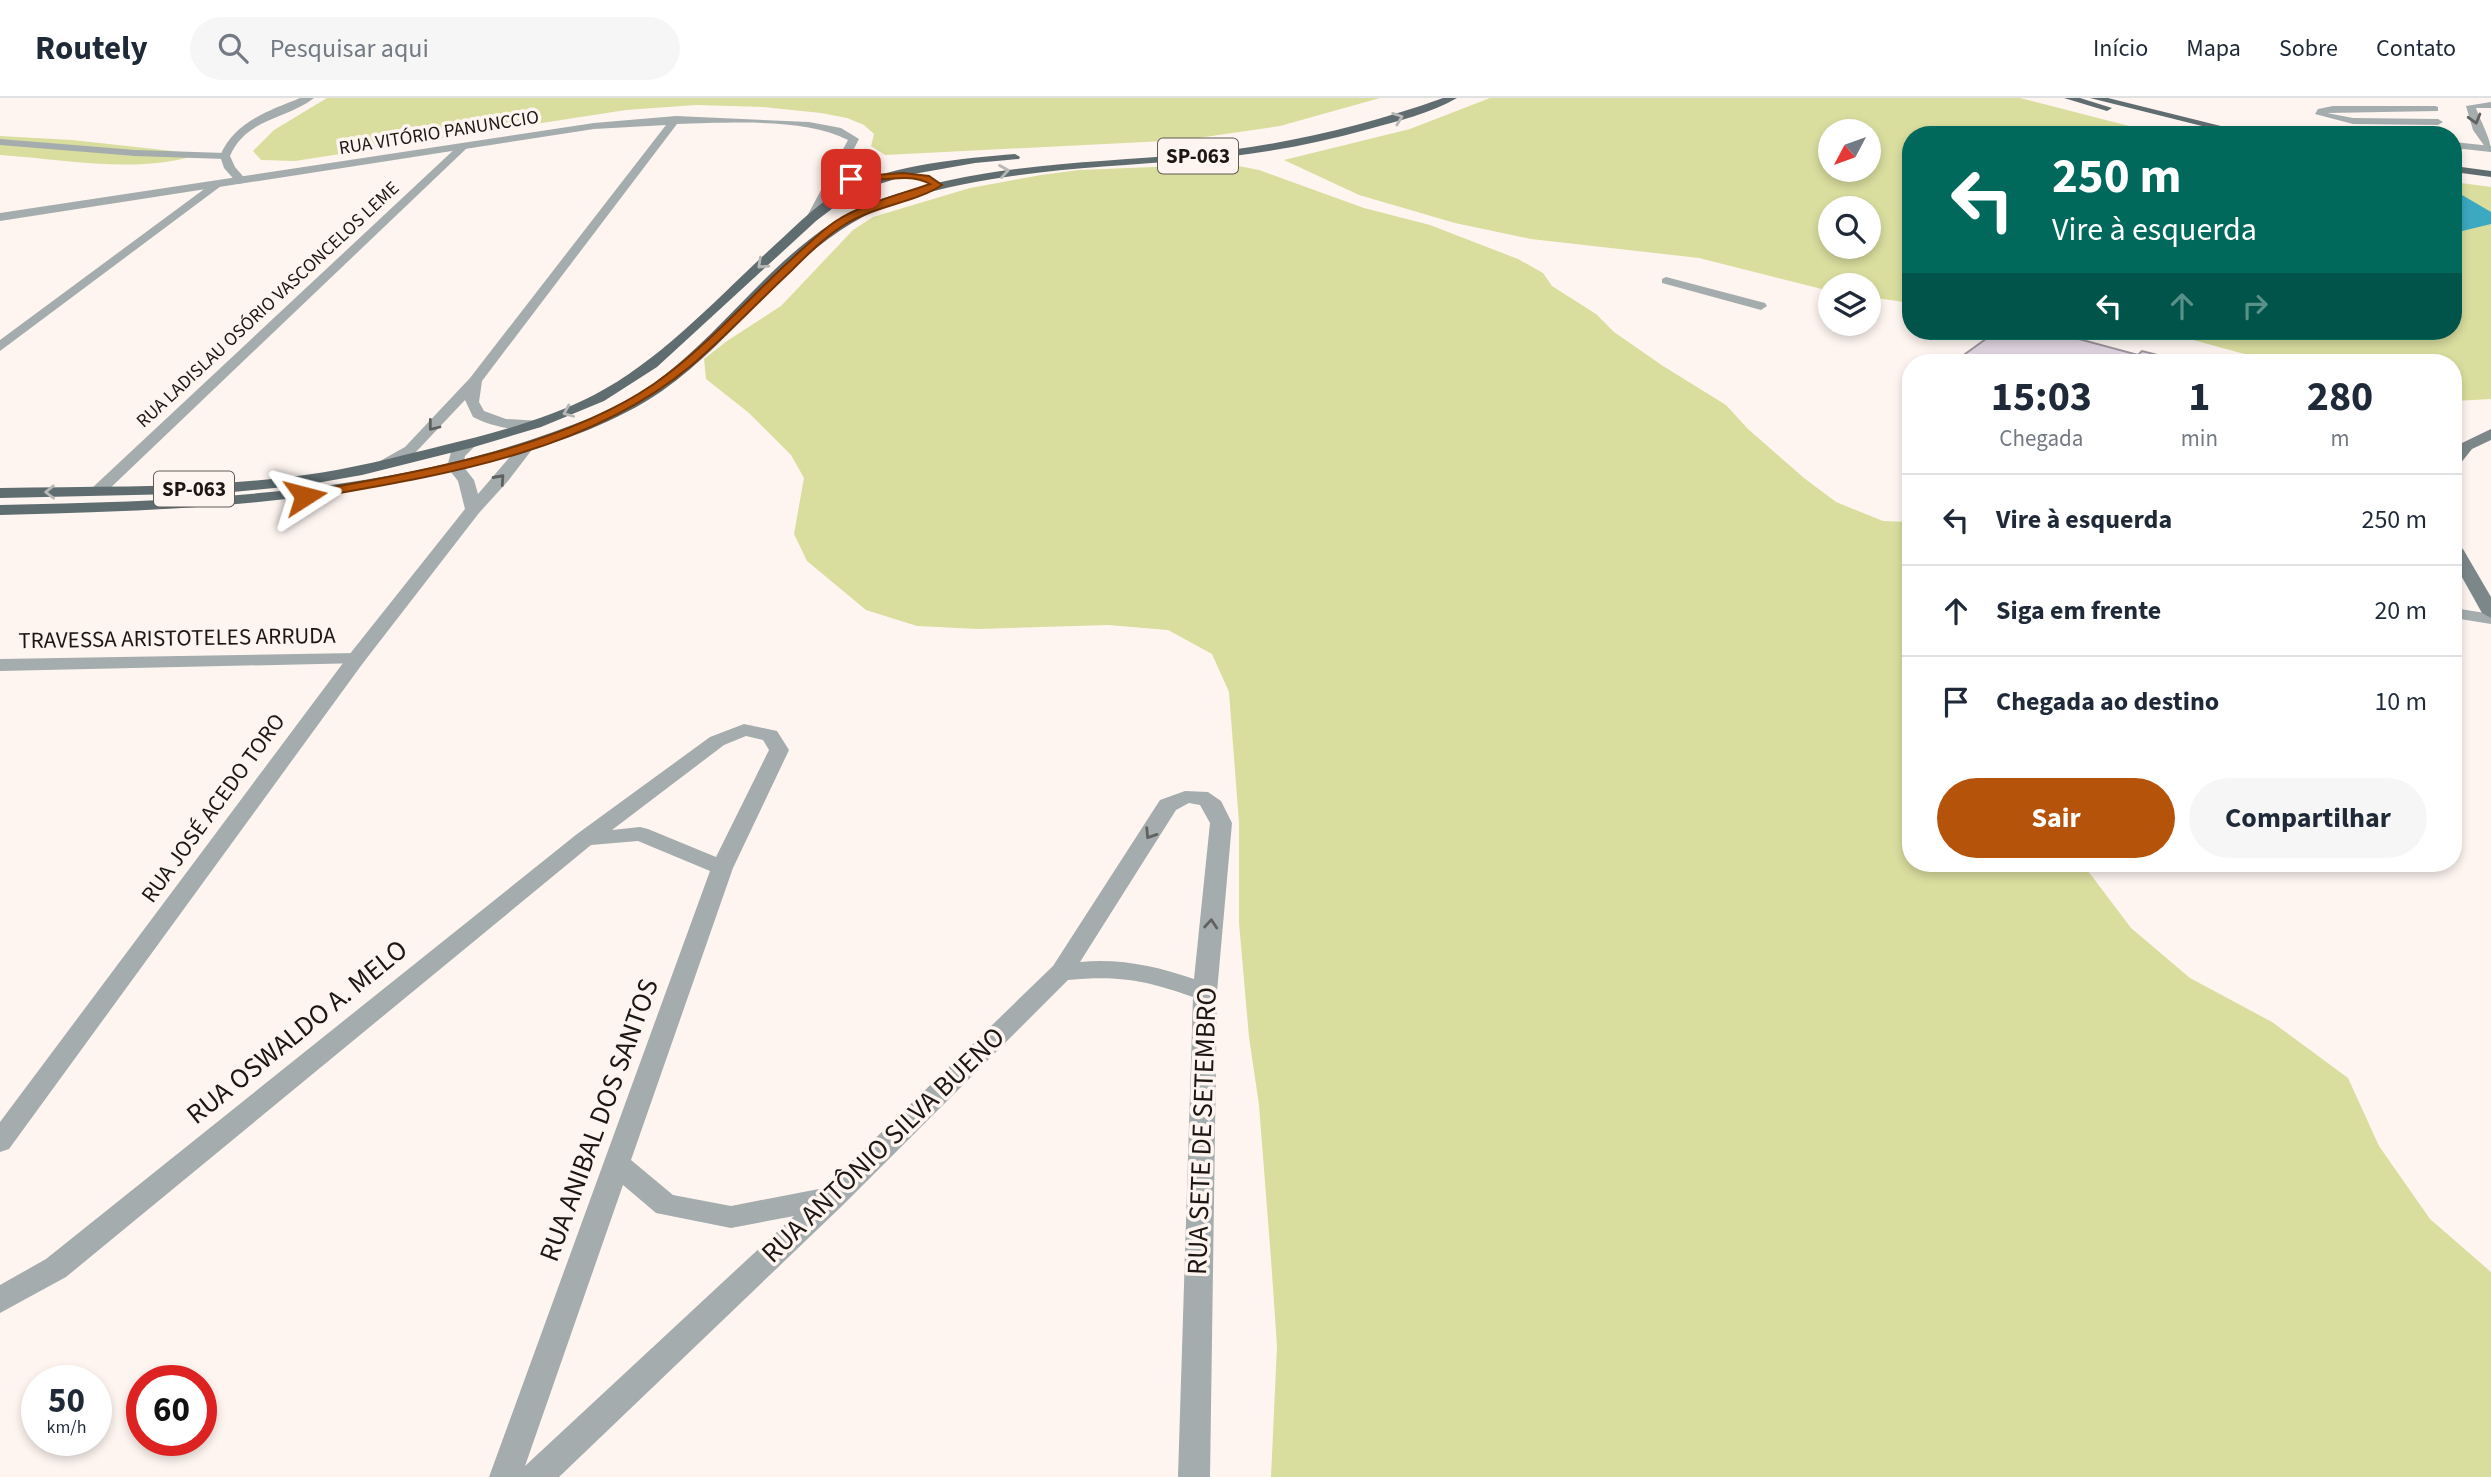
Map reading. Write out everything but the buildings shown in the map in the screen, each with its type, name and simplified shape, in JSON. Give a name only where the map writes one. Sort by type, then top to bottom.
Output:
[{"type":"main road","name":"SP-063","points":[[1037,156],[1172,150],[1251,141],[1340,125],[1420,98]]},
{"type":"main road","name":"SP-063","points":[[0,510],[226,503],[330,492],[455,467],[526,447],[620,408],[656,387],[689,362],[813,244],[840,223],[906,194],[937,185],[1035,167],[1193,157],[1283,145],[1384,123],[1452,98]]},
{"type":"main road","points":[[2068,98],[2182,126]]},
{"type":"main road","points":[[2095,98],[2214,126]]},
{"type":"main road","points":[[882,178],[975,160],[1024,156]]},
{"type":"main road","points":[[2462,170],[2491,174]]},
{"type":"main road","points":[[2462,177],[2491,181]]},
{"type":"main road","points":[[882,178],[926,178],[937,185]]},
{"type":"main road","name":"SP-063","points":[[0,493],[223,488],[305,480],[469,444],[536,424],[599,398],[652,364],[855,182]]},
{"type":"main road","points":[[855,182],[906,194]]},
{"type":"main road","points":[[2462,452],[2467,446],[2491,434]]},
{"type":"main road","points":[[2462,562],[2490,613]]},
{"type":"street","points":[[242,182],[230,168],[225,156],[234,137],[256,123],[309,98]]},
{"type":"street","points":[[386,464],[410,450],[475,381],[676,119]]},
{"type":"street","name":"RUA VITÓRIO PANUNCCIO","points":[[0,217],[594,126],[676,119],[823,127],[840,130],[854,139],[841,166],[828,181],[812,218]]},
{"type":"street","points":[[2462,146],[2491,149]]},
{"type":"street","name":"RUA LADISLAU OSÓRIO VASCONCELOS LEME","points":[[98,491],[463,147]]},
{"type":"street","points":[[841,166],[855,182],[882,178]]},
{"type":"street","points":[[0,347],[215,186]]},
{"type":"street","points":[[475,381],[472,402],[478,414],[493,422],[511,425],[536,424]]},
{"type":"street","points":[[469,444],[457,456],[455,467],[466,480],[472,509]]},
{"type":"street","name":"RUA JOSÉ ACEDO TORO","points":[[0,1142],[356,659],[472,509],[502,478],[526,447]]},
{"type":"street","name":"TRAVESSA ARISTOTELES ARRUDA","points":[[0,665],[356,659]]},
{"type":"street","name":"RUA OSWALDO A. MELO","points":[[0,1300],[56,1268],[585,838],[716,741],[744,730],[770,734],[779,750],[723,868]]},
{"type":"street","name":"RUA ANTÔNIO SILVA BUENO","points":[[536,1477],[832,1198],[1061,972],[1168,805],[1187,796],[1200,796]]},
{"type":"street","name":"RUA SETE DE SETEMBRO","points":[[1194,1477],[1205,992],[1221,823],[1218,810],[1200,796]]},
{"type":"street","points":[[585,838],[640,834],[723,868]]},
{"type":"street","name":"RUA ANIBAL DOS SANTOS","points":[[505,1477],[723,868]]},
{"type":"street","points":[[1061,972],[1119,969],[1154,974],[1205,992]]},
{"type":"street","points":[[617,1164],[666,1205],[731,1217],[832,1198]]},
{"type":"lane","points":[[2438,122],[2353,121],[2320,114],[2320,111],[2435,104],[2438,122],[2438,126]]},
{"type":"lane","points":[[2491,105],[2471,106],[2478,130],[2491,149]]},
{"type":"lane","points":[[0,142],[135,153],[225,156]]},
{"type":"lane","points":[[1666,281],[1761,306]]},
{"type":"lane","points":[[2462,602],[2490,613]]},
{"type":"lane","points":[[2462,613],[2490,613]]},
{"type":"green space","points":[[327,98],[1380,98],[1280,126],[1184,140],[885,155],[871,146],[874,134],[864,125],[847,118],[763,107],[696,105],[626,110],[295,161],[261,160],[253,151],[274,130]]},
{"type":"green space","points":[[1490,98],[2020,98],[2129,126],[1902,126],[1902,302],[1881,299],[1881,273],[1818,273],[1818,288],[1699,258],[1531,239],[1455,223],[1359,195],[1284,160],[1410,129]]},
{"type":"green space","points":[[0,136],[72,140],[200,154],[152,164],[75,162],[0,155]]},
{"type":"green space","points":[[1228,164],[1259,170],[1364,208],[1430,225],[1518,259],[1543,273],[1552,286],[1596,314],[1614,332],[1726,405],[1748,429],[1836,502],[1883,521],[1902,522],[1902,872],[2089,872],[2131,928],[2190,978],[2272,1022],[2348,1078],[2379,1146],[2430,1219],[2491,1272],[2491,1477],[1271,1477],[1277,1346],[1271,1259],[1259,1105],[1249,1037],[1239,923],[1239,823],[1229,692],[1212,654],[1168,630],[1108,625],[978,629],[917,626],[866,610],[807,561],[794,534],[804,478],[791,455],[749,413],[706,379],[704,359],[781,306],[853,230],[873,217],[970,188],[1079,170]]},
{"type":"green space","points":[[2462,183],[2491,187],[2491,399],[2462,401],[2462,354],[2245,354],[2193,340],[2462,340]]},
{"type":"water","points":[[2462,195],[2491,212],[2491,224],[2462,231]]},
{"type":"route","points":[[305,496],[404,478],[481,460],[561,434],[620,408],[656,387],[689,362],[813,244],[840,223],[867,209],[937,185],[935,181],[926,178],[903,176],[851,179]]}]
